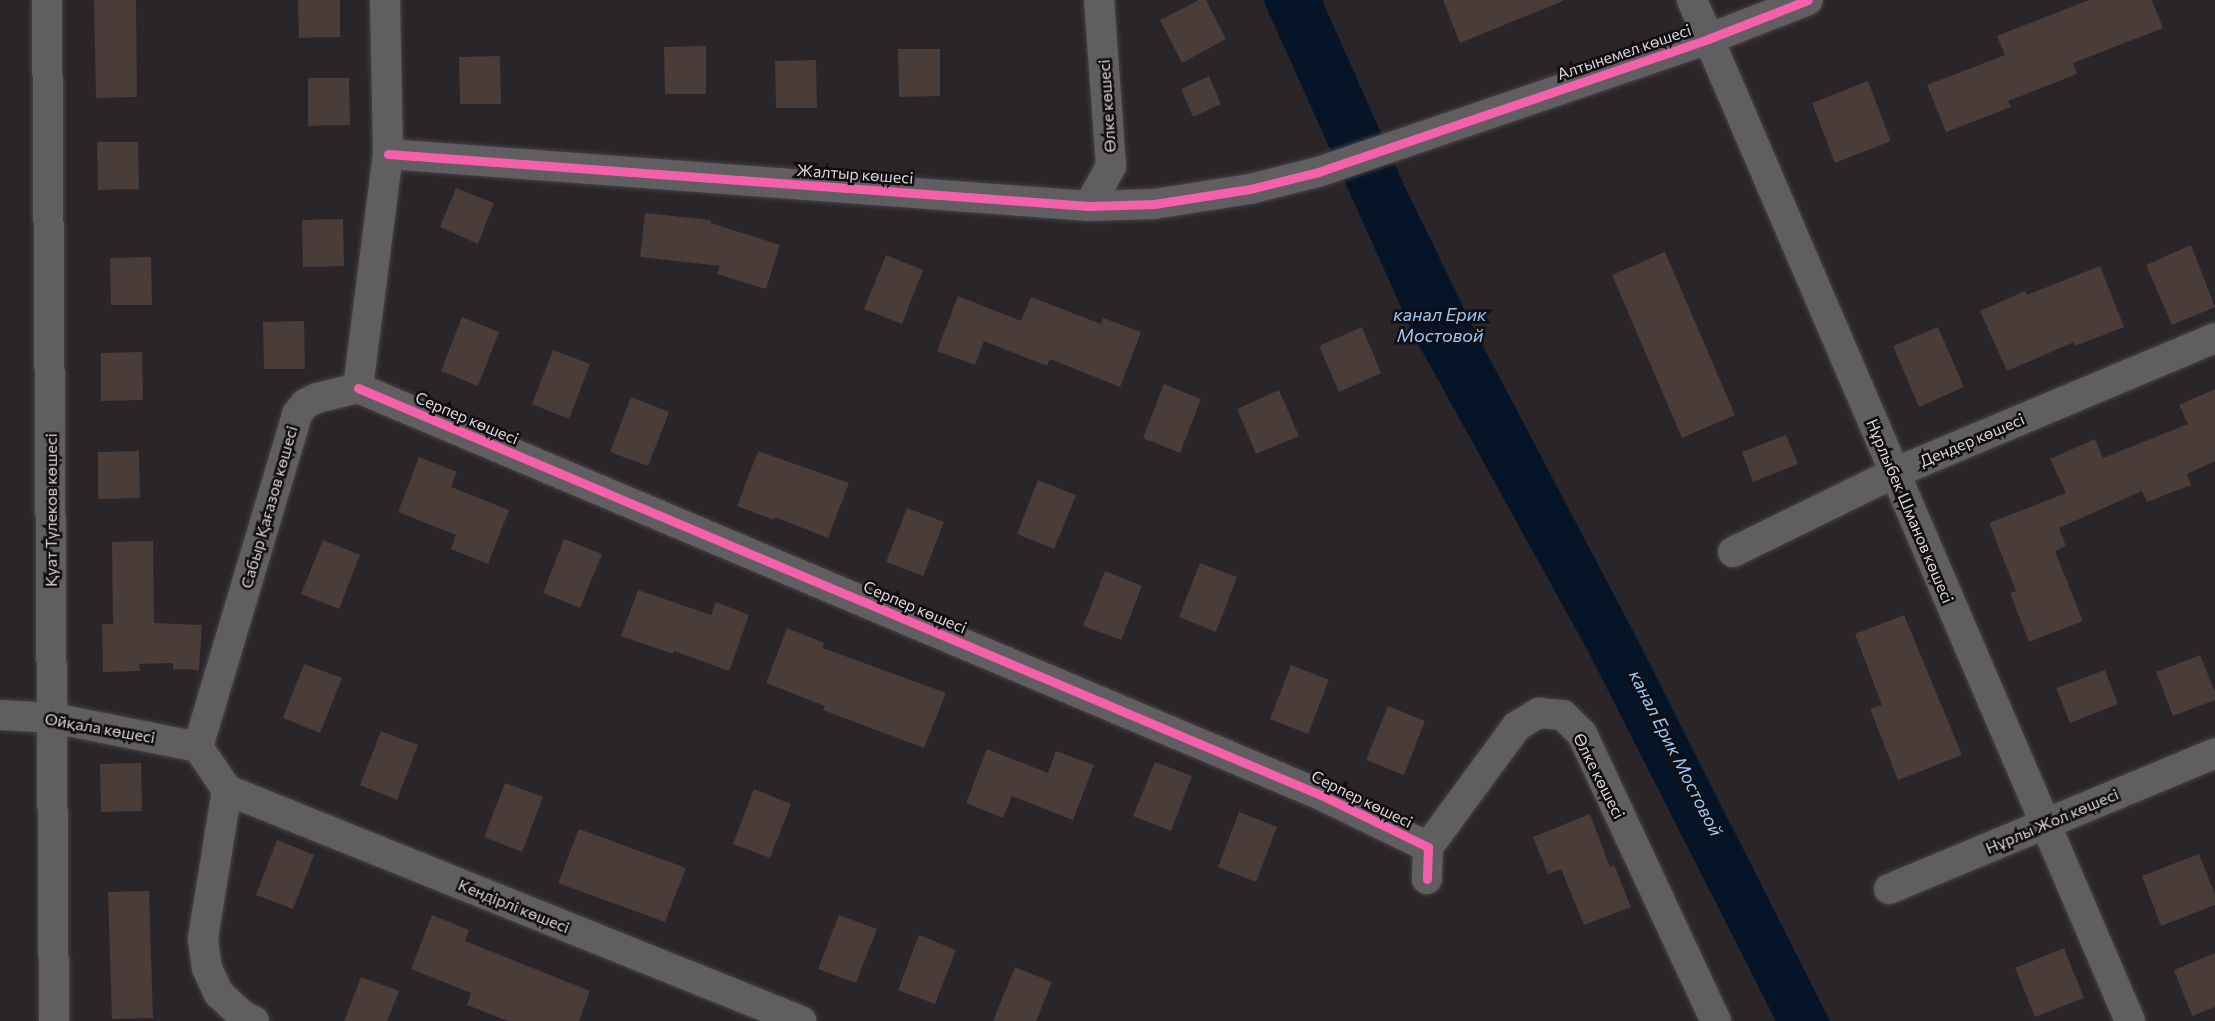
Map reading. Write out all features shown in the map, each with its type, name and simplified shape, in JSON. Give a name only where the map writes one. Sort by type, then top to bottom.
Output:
[{"type":"street","name":"Қуат Түлеков көшесі","points":[[47,0],[54,1021]]},
{"type":"street","points":[[358,388],[388,154],[385,0]]},
{"type":"street","name":"Өлке көшесі","points":[[1089,206],[1112,166],[1099,0]]},
{"type":"street","name":"Нұрлыбек Шманов көшесі","points":[[1692,0],[2130,1021]]},
{"type":"street","name":"Алтынемел көшесі","points":[[1318,172],[1708,39],[1808,0]]},
{"type":"street","name":"Жалтыр көшесі","points":[[388,154],[1089,206],[1154,204],[1250,189],[1318,172]]},
{"type":"street","name":"Дендер көшесі","points":[[1733,552],[1894,473],[2215,338]]},
{"type":"street","name":"Сабыр Қағазов көшесі","points":[[198,747],[297,414],[305,404],[317,398],[358,388]]},
{"type":"street","name":"Серпер көшесі","points":[[358,388],[1321,795],[1428,848]]},
{"type":"street","name":"Өлке көшесі","points":[[1428,848],[1517,726],[1539,713],[1563,715],[1582,734],[1716,1021]]},
{"type":"street","name":"Ойқала көшесі","points":[[0,715],[53,717],[198,747]]},
{"type":"street","points":[[198,747],[226,790],[203,938],[207,968],[219,994],[243,1016],[254,1021]]},
{"type":"street","name":"Нұрлы Жол көшесі","points":[[1889,889],[2215,753]]},
{"type":"street","name":"Кендірлі көшесі","points":[[226,790],[801,1021]]},
{"type":"street","points":[[1427,879],[1428,848]]},
{"type":"water","name":"канал Ерик Мостовой","points":[[1263,0],[1322,0],[1404,185],[1475,331],[1633,631],[1830,1021],[1776,1021],[1588,651],[1416,340]]},
{"type":"building","points":[[94,0],[136,0],[137,97],[96,98]]},
{"type":"building","points":[[298,0],[340,0],[340,37],[299,38]]},
{"type":"building","points":[[1199,0],[1206,0],[1226,39],[1182,63],[1160,20]]},
{"type":"building","points":[[1443,0],[1563,0],[1563,1],[1460,43]]},
{"type":"building","points":[[2089,0],[2152,0],[2163,28],[2073,63],[2077,74],[2008,101],[2011,107],[1946,132],[1927,85],[2005,55],[1997,36]]},
{"type":"building","points":[[706,46],[706,94],[665,94],[664,47]]},
{"type":"building","points":[[898,49],[940,49],[940,96],[899,97]]},
{"type":"building","points":[[500,56],[501,104],[460,104],[459,57]]},
{"type":"building","points":[[816,60],[817,108],[776,108],[775,61]]},
{"type":"building","points":[[1209,76],[1221,104],[1193,117],[1181,89]]},
{"type":"building","points":[[308,78],[349,78],[350,125],[308,126]]},
{"type":"building","points":[[1868,81],[1891,141],[1835,163],[1812,103]]},
{"type":"building","points":[[97,142],[138,142],[139,189],[98,190]]},
{"type":"building","points":[[456,188],[494,203],[478,244],[440,227]]},
{"type":"building","points":[[645,213],[711,220],[711,223],[780,245],[766,289],[717,274],[720,266],[640,257]]},
{"type":"building","points":[[343,219],[344,266],[303,267],[302,220]]},
{"type":"building","points":[[2191,245],[2215,307],[2172,325],[2146,265]]},
{"type":"building","points":[[1665,252],[1735,415],[1682,438],[1612,275]]},
{"type":"building","points":[[886,255],[923,270],[902,324],[864,309]]},
{"type":"building","points":[[151,257],[152,305],[111,305],[110,258]]},
{"type":"building","points":[[2100,266],[2124,327],[2075,346],[2074,342],[2007,371],[1980,311],[2025,291],[2027,295]]},
{"type":"building","points":[[958,296],[1021,321],[1031,297],[1101,324],[1103,318],[1141,332],[1120,387],[1050,359],[1047,366],[984,341],[975,365],[937,351]]},
{"type":"building","points":[[462,317],[499,332],[478,386],[441,371]]},
{"type":"building","points":[[304,321],[305,369],[264,369],[263,322]]},
{"type":"building","points":[[1362,327],[1381,373],[1339,392],[1319,346]]},
{"type":"building","points":[[1938,327],[1964,387],[1919,407],[1893,346]]},
{"type":"building","points":[[553,350],[590,364],[569,419],[532,404]]},
{"type":"building","points":[[142,352],[143,400],[101,401],[101,353]]},
{"type":"building","points":[[1164,384],[1201,399],[1180,453],[1143,438]]},
{"type":"building","points":[[2215,389],[2215,461],[2187,474],[2191,485],[2147,502],[2142,491],[2059,528],[2066,546],[2055,551],[2083,621],[2029,642],[2010,593],[2016,591],[1989,523],[2066,493],[2050,459],[2095,439],[2103,458],[2188,424],[2179,405]]},
{"type":"building","points":[[1279,390],[1299,436],[1256,454],[1237,409]]},
{"type":"building","points":[[631,397],[669,412],[648,466],[610,452]]},
{"type":"building","points":[[1786,435],[1798,464],[1753,482],[1742,452]]},
{"type":"building","points":[[139,451],[140,498],[98,499],[98,452]]},
{"type":"building","points":[[758,451],[849,483],[828,538],[775,517],[774,520],[737,506]]},
{"type":"building","points":[[419,457],[457,472],[451,487],[509,510],[488,564],[451,549],[456,535],[398,512]]},
{"type":"building","points":[[1038,480],[1076,495],[1054,549],[1017,534]]},
{"type":"building","points":[[907,508],[944,522],[923,576],[886,562]]},
{"type":"building","points":[[564,539],[602,554],[580,608],[543,593]]},
{"type":"building","points":[[323,540],[360,555],[339,609],[301,594]]},
{"type":"building","points":[[153,541],[154,623],[202,625],[199,670],[173,669],[173,663],[139,664],[140,671],[103,672],[102,624],[113,624],[112,542]]},
{"type":"building","points":[[1200,563],[1237,577],[1216,632],[1179,617]]},
{"type":"building","points":[[1105,571],[1142,586],[1121,640],[1083,626]]},
{"type":"building","points":[[638,590],[711,615],[716,602],[749,615],[729,671],[674,651],[673,654],[621,636]]},
{"type":"building","points":[[1904,615],[1962,755],[1898,780],[1870,709],[1882,705],[1855,634]]},
{"type":"building","points":[[787,628],[824,643],[823,648],[946,693],[924,748],[823,710],[825,706],[766,683]]},
{"type":"building","points":[[2200,655],[2215,692],[2215,700],[2173,716],[2156,672]]},
{"type":"building","points":[[304,664],[342,678],[320,733],[283,718]]},
{"type":"building","points":[[1291,665],[1329,680],[1308,734],[1270,719]]},
{"type":"building","points":[[2105,670],[2118,704],[2070,723],[2056,688]]},
{"type":"building","points":[[1388,706],[1425,721],[1404,775],[1366,760]]},
{"type":"building","points":[[381,731],[418,745],[397,800],[360,785]]},
{"type":"building","points":[[987,749],[1048,773],[1056,751],[1094,765],[1073,820],[1012,796],[1003,818],[966,803]]},
{"type":"building","points":[[1155,762],[1192,776],[1171,831],[1133,816]]},
{"type":"building","points":[[141,763],[142,811],[101,812],[100,764]]},
{"type":"building","points":[[505,783],[543,797],[522,852],[484,837]]},
{"type":"building","points":[[754,789],[791,804],[770,858],[733,844]]},
{"type":"building","points":[[1239,812],[1277,827],[1256,882],[1218,867]]},
{"type":"building","points":[[1590,814],[1610,867],[1614,865],[1631,907],[1584,925],[1561,869],[1548,874],[1533,837]]},
{"type":"building","points":[[579,829],[686,868],[665,922],[558,883]]},
{"type":"building","points":[[277,840],[314,855],[293,909],[256,895]]},
{"type":"building","points":[[2199,854],[2215,894],[2215,905],[2161,926],[2142,876]]},
{"type":"building","points":[[149,891],[153,1018],[112,1019],[108,892]]},
{"type":"building","points":[[432,915],[469,930],[465,941],[590,991],[579,1021],[508,1021],[467,1005],[471,993],[411,969]]},
{"type":"building","points":[[839,915],[877,929],[856,983],[818,969]]},
{"type":"building","points":[[919,935],[956,950],[935,1004],[898,990]]},
{"type":"building","points":[[2064,948],[2084,998],[2035,1017],[2015,968]]},
{"type":"building","points":[[2215,953],[2215,1007],[2192,1016],[2174,970]]},
{"type":"building","points":[[1015,967],[1052,982],[1036,1021],[993,1021]]},
{"type":"building","points":[[361,977],[399,991],[387,1021],[344,1021]]},
{"type":"cycle path","points":[[388,154],[1089,206],[1154,204],[1250,189],[1318,172],[1708,39],[1808,0]]},
{"type":"cycle path","points":[[358,388],[1321,795],[1428,847],[1427,879]]}]
